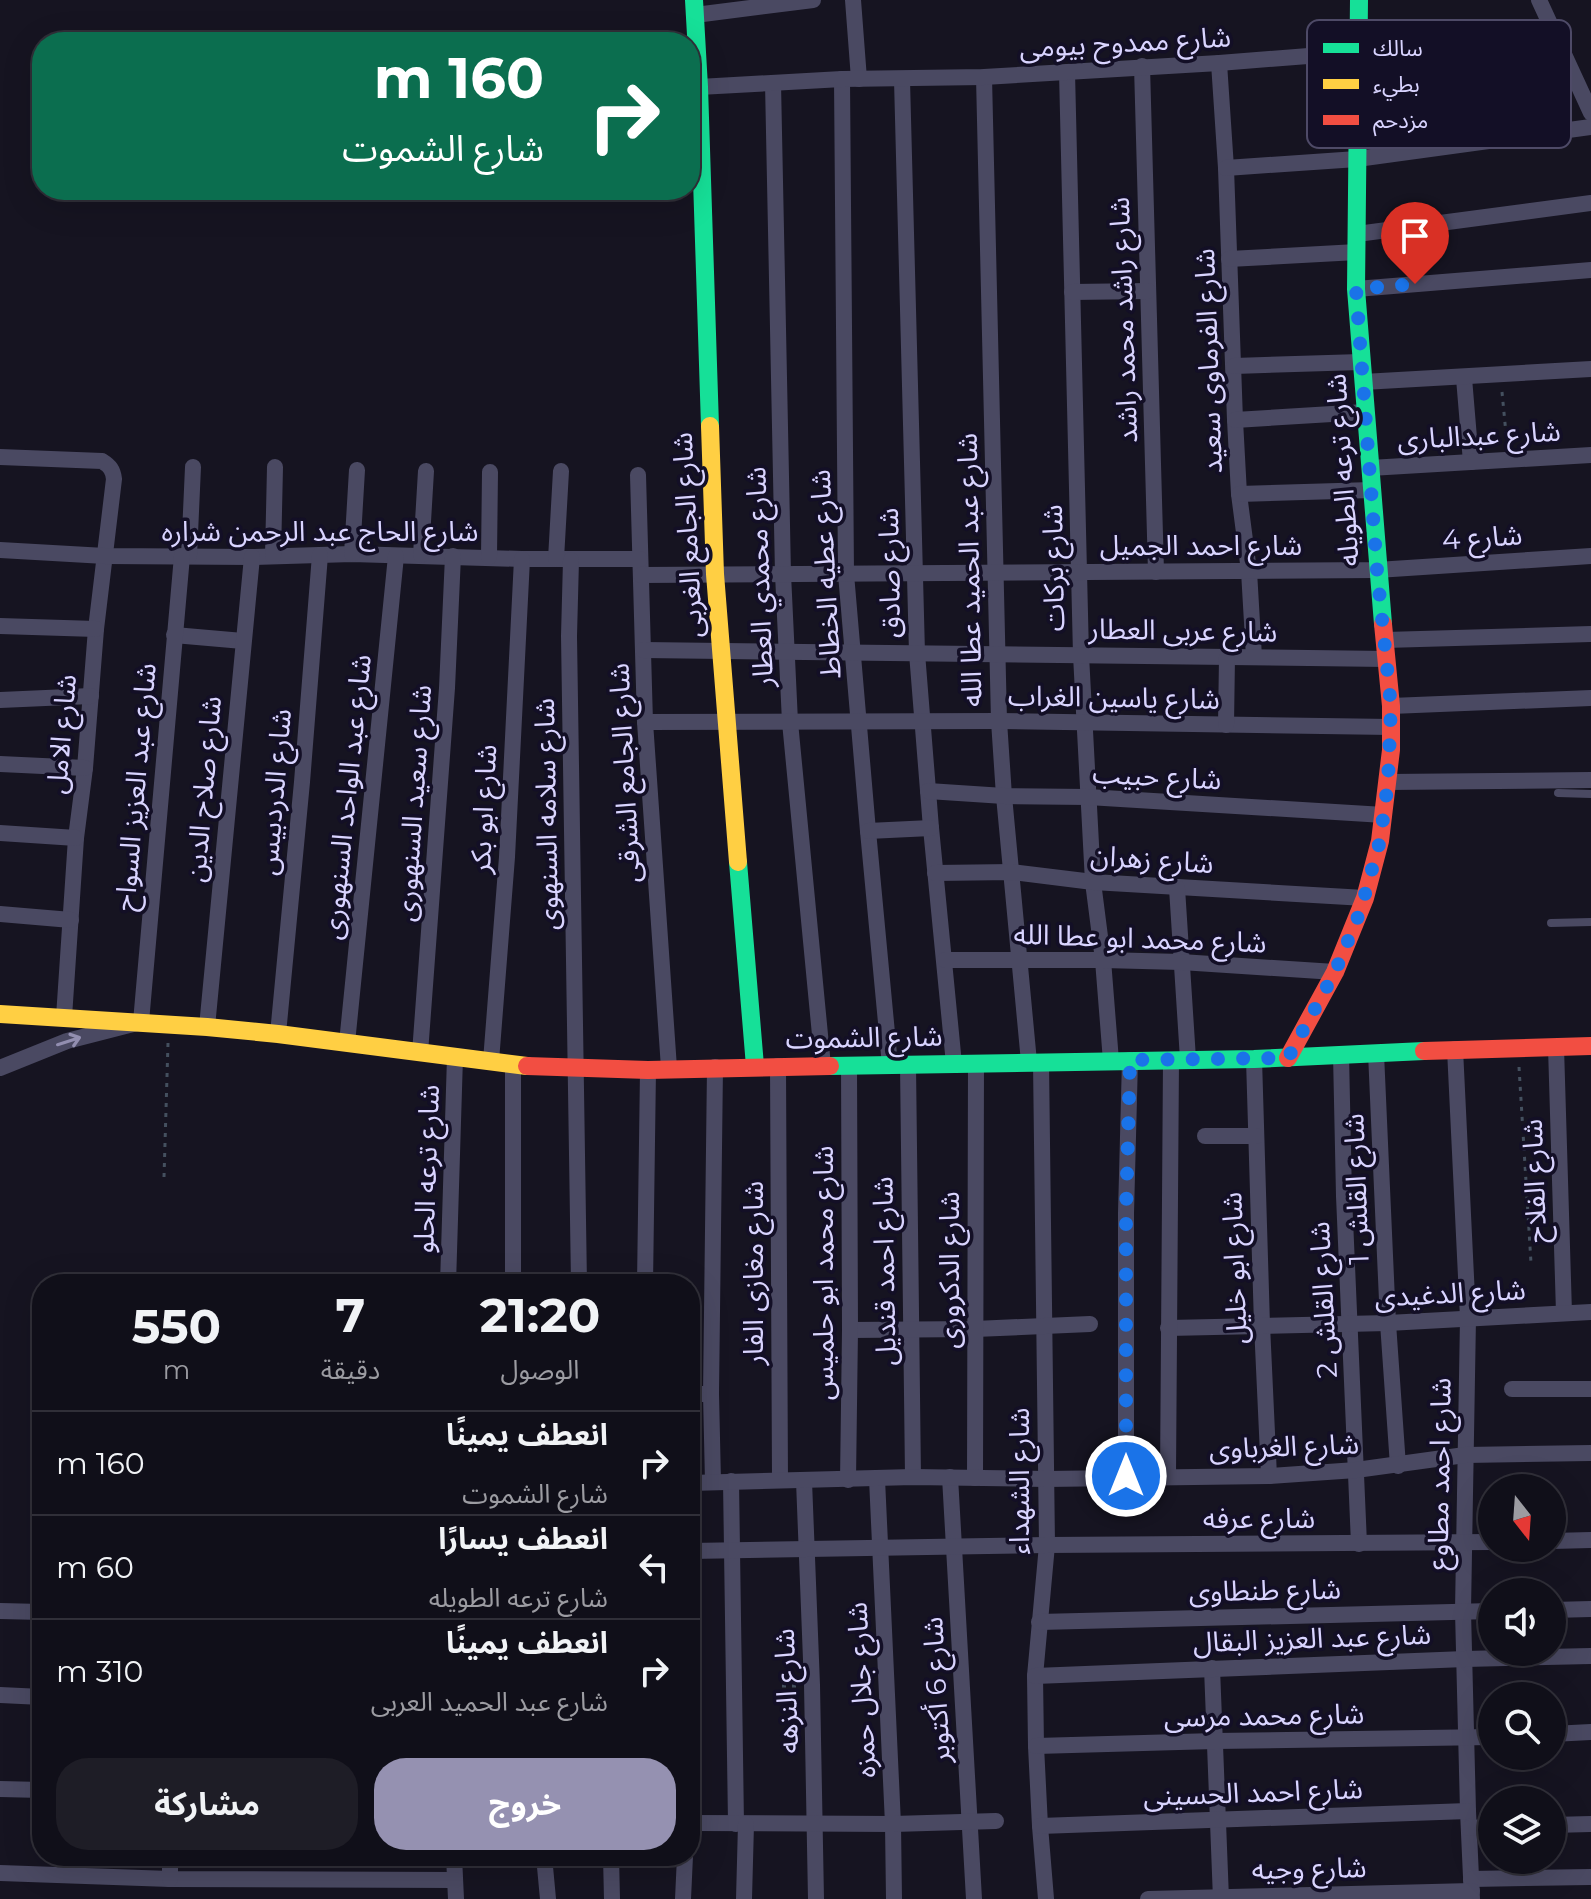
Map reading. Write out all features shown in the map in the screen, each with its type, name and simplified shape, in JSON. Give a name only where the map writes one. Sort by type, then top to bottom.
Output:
[{"type":"street","points":[[695,8],[813,0]]},
{"type":"street","name":"شارع عطيه الخطاط","points":[[853,0],[846,574],[868,831],[899,1065]]},
{"type":"street","points":[[1539,0],[1549,20]]},
{"type":"street","name":"شارع الجامع الغربى","points":[[695,8],[696,32]]},
{"type":"street","name":"شارع ممدوح بيومى","points":[[700,87],[850,79],[984,77],[1307,56]]},
{"type":"street","name":"شارع الفرماوى سعيد","points":[[1219,63],[1239,494],[1249,571],[1254,657]]},
{"type":"street","name":"شارع راشد محمد راشد","points":[[1142,66],[1156,572]]},
{"type":"street","points":[[1571,68],[1591,112]]},
{"type":"street","name":"شارع بركات","points":[[1067,72],[1081,655],[1093,882],[1111,1061]]},
{"type":"street","name":"شارع عبد الحميد عطا الله","points":[[984,77],[999,721],[1021,960],[1035,1062]]},
{"type":"street","name":"شارع صادق","points":[[902,80],[917,653],[954,1064]]},
{"type":"street","name":"شارع محمدي العطار","points":[[773,83],[783,574],[790,722],[823,1066]]},
{"type":"street","name":"شارع الجامع الغربى","points":[[700,117],[715,574],[755,1066]]},
{"type":"street","points":[[1571,130],[1591,127]]},
{"type":"street","name":"شارع ترعه الطويله","points":[[1288,1058],[1335,972],[1365,898],[1380,841],[1388,782],[1391,706],[1377,570],[1356,289],[1357,148]]},
{"type":"street","points":[[1226,168],[1357,159],[1437,148]]},
{"type":"street","points":[[1229,259],[1357,243],[1591,203]]},
{"type":"street","points":[[1356,289],[1591,270]]},
{"type":"street","points":[[1072,292],[1148,291]]},
{"type":"street","points":[[1234,366],[1361,362]]},
{"type":"street","points":[[1363,382],[1591,369]]},
{"type":"street","points":[[1464,378],[1471,462]]},
{"type":"street","points":[[1235,420],[1365,412]]},
{"type":"street","name":"شارع عبدالبارى","points":[[1370,468],[1591,455]]},
{"type":"street","name":"شارع الامل","points":[[0,457],[102,461],[109,465],[114,479],[76,838],[64,1017]]},
{"type":"street","name":"شارع عبد العزيز السواح","points":[[141,1022],[174,635],[186,556],[193,467]]},
{"type":"street","points":[[273,556],[275,467]]},
{"type":"street","points":[[352,554],[357,470]]},
{"type":"street","points":[[421,555],[426,471]]},
{"type":"street","name":"شارع سلامه السنهوى","points":[[561,471],[569,636],[579,1274]]},
{"type":"street","points":[[489,557],[490,472]]},
{"type":"street","name":"شارع الجامع الشرقى","points":[[638,475],[645,722],[669,1068]]},
{"type":"street","points":[[1239,494],[1372,490]]},
{"type":"street","name":"شارع الحاج عبد الرحمن شراره","points":[[0,550],[105,556],[421,555],[564,559],[640,567]]},
{"type":"street","name":"شارع الدردبيس","points":[[278,1034],[320,555]]},
{"type":"street","name":"شارع عبد الواحد السنهورى","points":[[347,1043],[396,556]]},
{"type":"street","name":"شارع سعيد السنهورى","points":[[420,1053],[447,688],[453,556]]},
{"type":"street","name":"شارع 4","points":[[1377,570],[1591,556]]},
{"type":"street","name":"شارع صلاح الدين","points":[[207,1027],[252,557]]},
{"type":"street","name":"شارع ابو بكر","points":[[491,1061],[507,857],[522,559]]},
{"type":"street","name":"شارع احمد الجميل","points":[[640,567],[715,574],[1377,570]]},
{"type":"street","points":[[0,626],[96,629]]},
{"type":"street","points":[[1385,640],[1591,634]]},
{"type":"street","points":[[174,635],[243,641]]},
{"type":"street","name":"شارع عربى العطار","points":[[643,650],[1387,659]]},
{"type":"street","points":[[1226,725],[1227,657]]},
{"type":"street","points":[[0,700],[91,696]]},
{"type":"street","points":[[1391,706],[1591,698]]},
{"type":"street","name":"شارع ياسين الغراب","points":[[645,722],[999,721],[1391,727]]},
{"type":"street","points":[[0,764],[85,768]]},
{"type":"street","points":[[1388,782],[1591,780]]},
{"type":"street","name":"شارع حبيب","points":[[928,791],[1088,797],[1384,815]]},
{"type":"street","points":[[868,831],[931,828]]},
{"type":"street","points":[[0,833],[76,838]]},
{"type":"street","name":"شارع زهران","points":[[935,873],[1012,872],[1093,882],[1365,898]]},
{"type":"street","points":[[1168,1476],[1168,1328],[1181,962],[1177,888]]},
{"type":"street","points":[[0,914],[71,920]]},
{"type":"street","name":"شارع محمد ابو عطا الله","points":[[945,960],[1181,962],[1335,972]]},
{"type":"street","points":[[0,999],[21,1015]]},
{"type":"street","name":"شارع الشموت","points":[[0,1014],[169,1023],[513,1065],[648,1070],[1254,1059],[1591,1046]]},
{"type":"street","name":"شارع الشموت","points":[[0,1068],[67,1041],[141,1022]]},
{"type":"street","name":"شارع الفلاح","points":[[1556,1047],[1564,1313]]},
{"type":"street","name":"شارع احمد مطاوع","points":[[1455,1049],[1468,1318],[1463,1611],[1472,1890]]},
{"type":"street","name":"شارع القلش 1","points":[[1376,1053],[1398,1466]]},
{"type":"street","name":"شارع القلش 2","points":[[1341,1054],[1359,1544]]},
{"type":"street","name":"شارع ترعه الحلو","points":[[448,1274],[455,1057]]},
{"type":"street","name":"شارع ابو خليل","points":[[1254,1059],[1269,1476]]},
{"type":"street","points":[[1126,1476],[1126,1213],[1130,1060]]},
{"type":"street","name":"شارع الشهداء","points":[[1035,1062],[1044,1326],[1047,1545],[1035,1676],[1036,1746],[1046,1899]]},
{"type":"street","name":"شارع الدكرورى","points":[[975,1478],[976,1063]]},
{"type":"street","points":[[513,1065],[513,1274]]},
{"type":"street","name":"شارع محمد ابو حلميس","points":[[848,1480],[849,1065]]},
{"type":"street","name":"شارع احمد قنديل","points":[[899,1065],[913,1477]]},
{"type":"street","name":"شارع مغازى الفار","points":[[778,1066],[780,1480]]},
{"type":"street","points":[[713,1482],[711,1394],[715,1067]]},
{"type":"street","points":[[645,1274],[648,1070]]},
{"type":"street","points":[[1205,1136],[1256,1136]]},
{"type":"street","name":"شارع الدغيدى","points":[[1168,1328],[1388,1323],[1591,1312]]},
{"type":"street","points":[[850,1330],[1090,1324]]},
{"type":"street","points":[[1512,1389],[1591,1389]]},
{"type":"street","points":[[700,1394],[711,1394]]},
{"type":"street","name":"شارع الغرباوى","points":[[700,1483],[913,1477],[1269,1476],[1398,1466],[1465,1455],[1591,1453]]},
{"type":"street","name":"شارع 6 أكتوبر","points":[[950,1477],[974,1899]]},
{"type":"street","name":"شارع جلال حمزه","points":[[877,1479],[894,1899]]},
{"type":"street","points":[[731,1481],[744,1899]]},
{"type":"street","name":"شارع النزهه","points":[[804,1481],[816,1899]]},
{"type":"street","points":[[1566,1541],[1591,1540]]},
{"type":"street","name":"شارع عرفه","points":[[700,1551],[1478,1542]]},
{"type":"street","points":[[1566,1610],[1591,1609]]},
{"type":"street","points":[[0,1611],[32,1612]]},
{"type":"street","name":"شارع طنطاوى","points":[[1039,1622],[1478,1611]]},
{"type":"street","name":"شارع عبد العزيز البقال","points":[[1035,1676],[1591,1656]]},
{"type":"street","points":[[1212,1668],[1220,1898]]},
{"type":"street","points":[[0,1695],[32,1697]]},
{"type":"street","points":[[1566,1733],[1591,1732]]},
{"type":"street","name":"شارع محمد مرسى","points":[[1036,1746],[1478,1738]]},
{"type":"street","points":[[0,1789],[32,1790]]},
{"type":"street","name":"شارع احمد الحسينى","points":[[1040,1826],[1468,1811]]},
{"type":"street","points":[[700,1823],[996,1821]]},
{"type":"street","points":[[1566,1825],[1591,1824]]},
{"type":"street","points":[[1469,1828],[1478,1828]]},
{"type":"street","points":[[170,1866],[170,1879]]},
{"type":"street","points":[[454,1866],[456,1899]]},
{"type":"street","points":[[545,1866],[548,1899]]},
{"type":"street","points":[[611,1866],[612,1899]]},
{"type":"street","points":[[683,1899],[685,1866]]},
{"type":"street","points":[[0,1873],[170,1879],[455,1880]]},
{"type":"street","name":"شارع وجيه","points":[[1148,1899],[1472,1890],[1591,1877]]},
{"type":"lane","points":[[1558,793],[1591,794]]},
{"type":"lane","points":[[1551,923],[1591,922]]},
{"type":"path","points":[[1501,375],[1508,460]]},
{"type":"path","points":[[164,1177],[169,1023]]},
{"type":"path","points":[[1518,1048],[1531,1263]]},
{"type":"traffic: fast","points":[[694,0],[696,32]]},
{"type":"traffic: fast","points":[[1359,0],[1359,20]]},
{"type":"traffic: fast","points":[[700,118],[710,426]]},
{"type":"traffic: fast","points":[[1357,148],[1356,289],[1383,624]]},
{"type":"traffic: fast","points":[[738,862],[755,1066]]},
{"type":"traffic: fast","points":[[830,1066],[1254,1059],[1424,1051]]},
{"type":"traffic: slow","points":[[710,426],[715,574],[738,862]]},
{"type":"traffic: slow","points":[[0,1014],[278,1034],[527,1066]]},
{"type":"traffic: jam","points":[[1288,1058],[1335,972],[1365,898],[1380,841],[1391,750],[1391,706],[1383,624]]},
{"type":"traffic: jam","points":[[1424,1051],[1591,1046]]},
{"type":"traffic: jam","points":[[527,1066],[648,1070],[830,1066]]},
{"type":"route","points":[[1126,1476],[1126,1213],[1130,1060],[1288,1058],[1347,945],[1365,898],[1380,841],[1391,750],[1391,706],[1377,570],[1356,289],[1415,284]]}]
